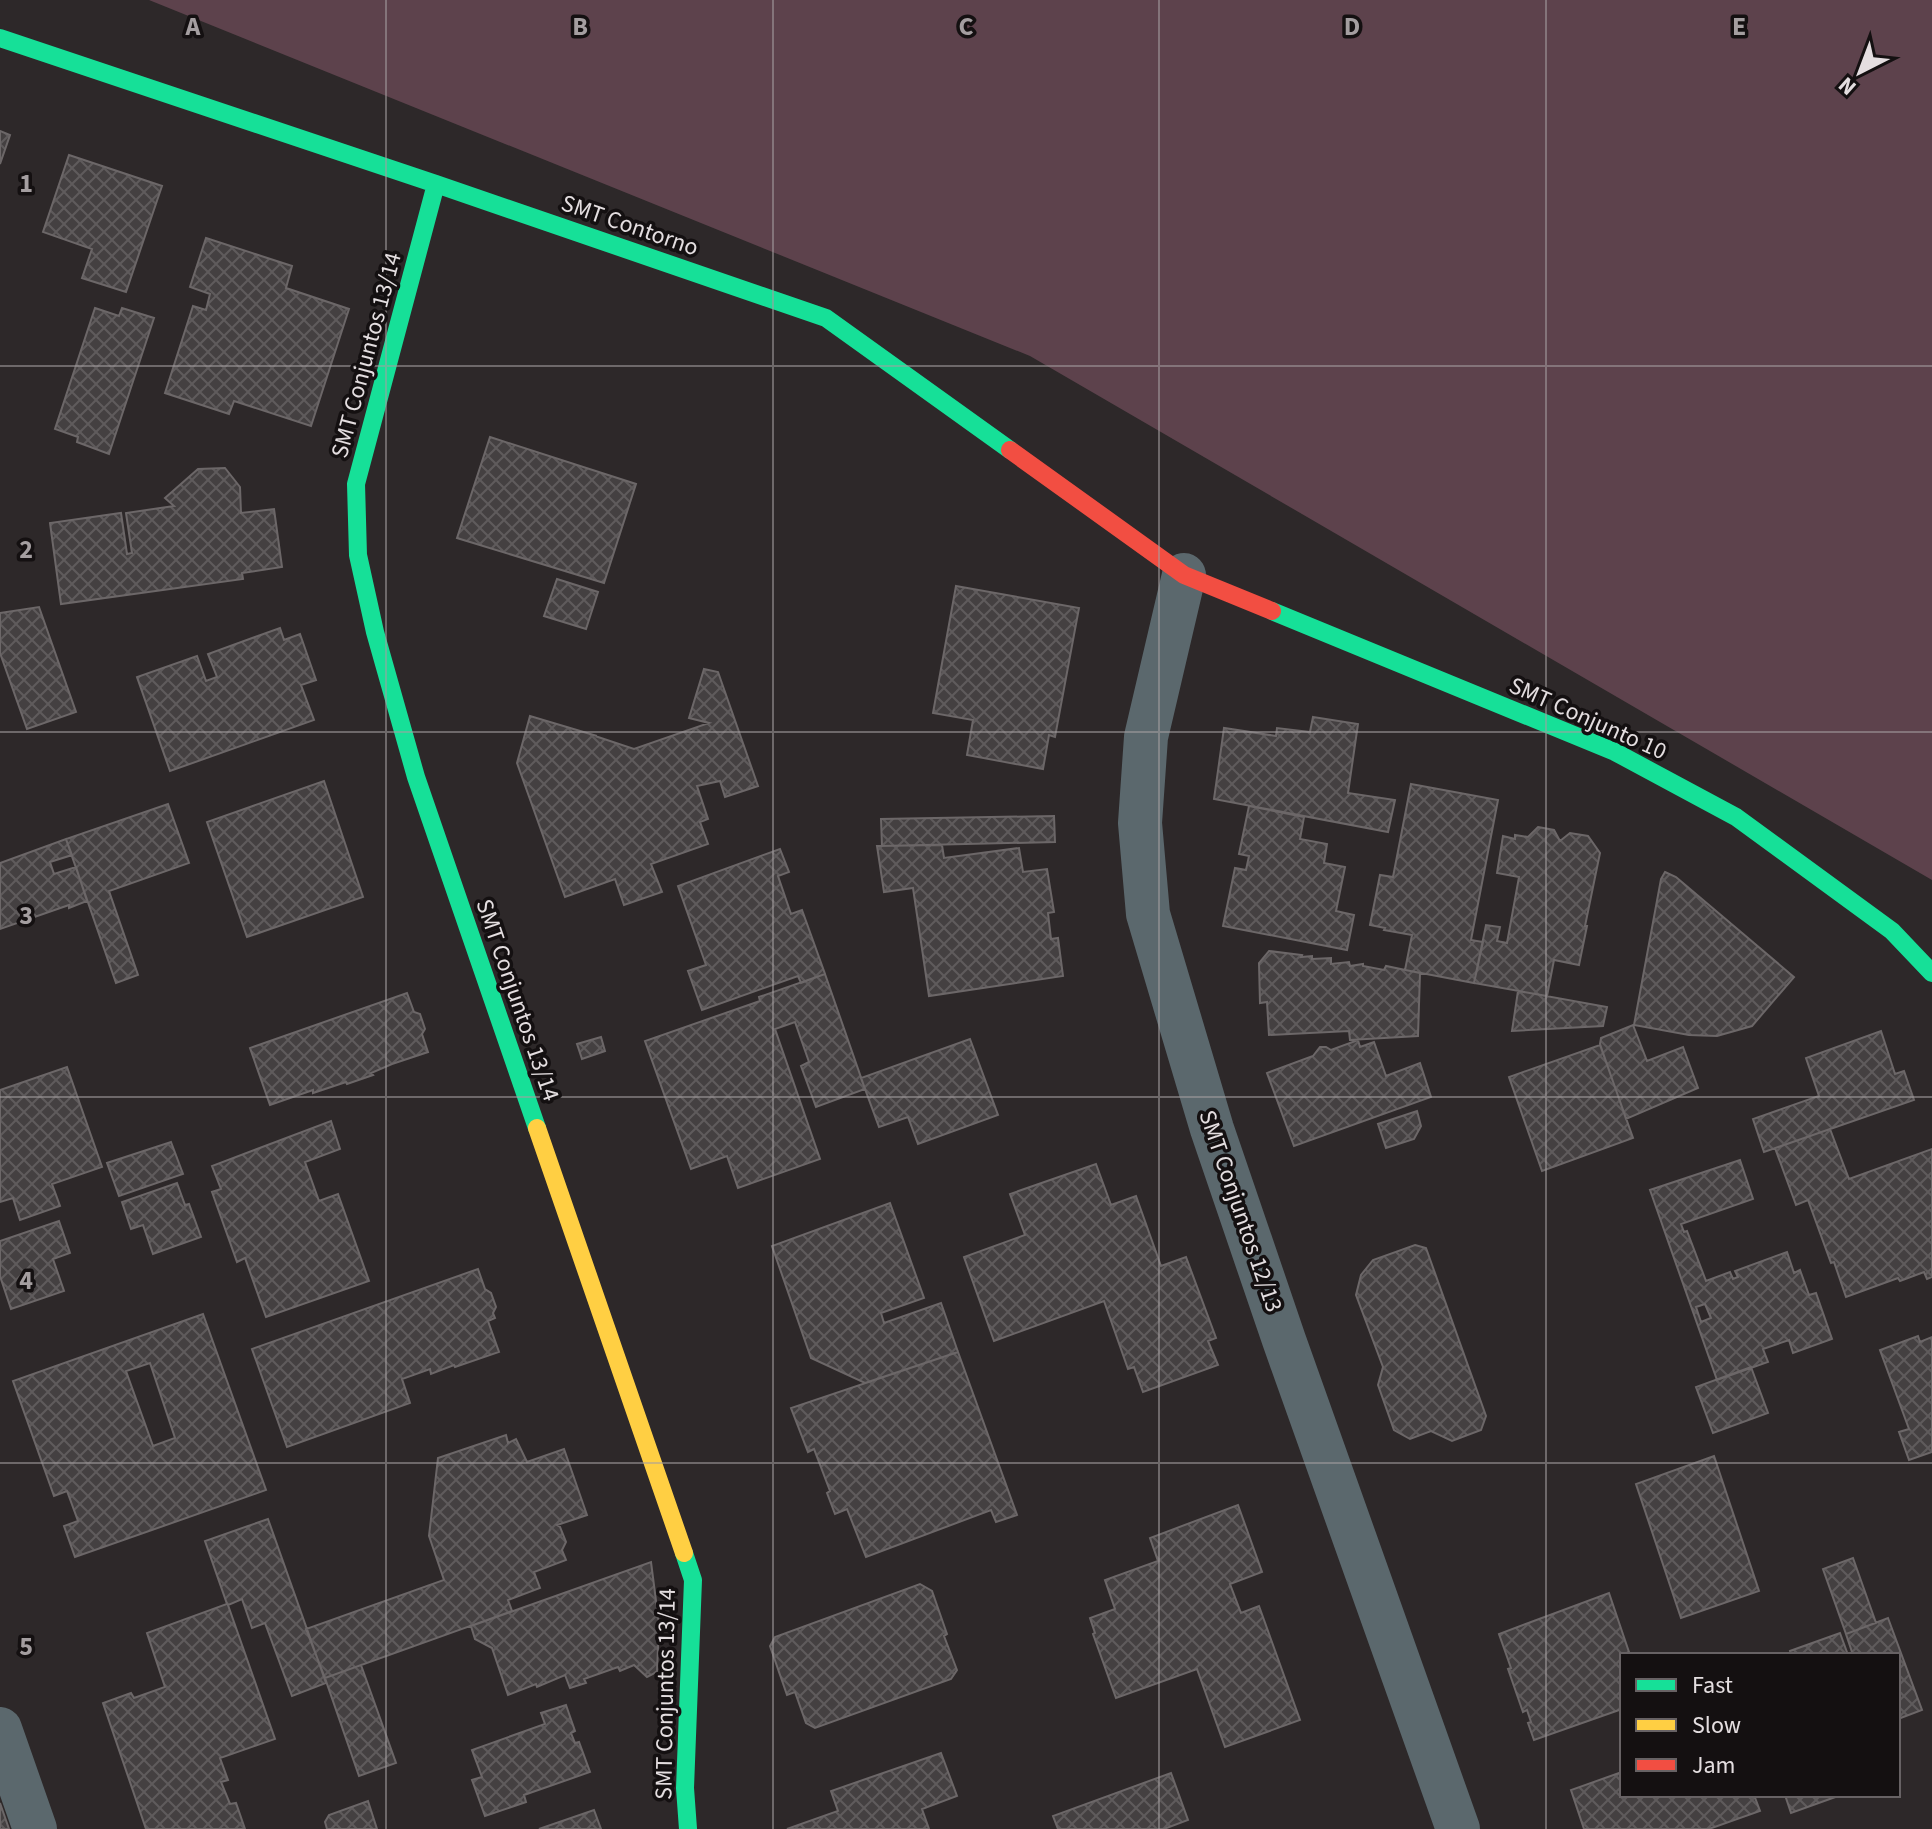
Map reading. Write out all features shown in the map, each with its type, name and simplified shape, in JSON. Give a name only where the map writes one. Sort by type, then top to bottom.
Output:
[{"type":"street","name":"SMT Contorno","points":[[0,38],[826,318],[1184,575]]},
{"type":"street","name":"SMT Conjuntos 13/14","points":[[436,184],[356,484],[358,555],[375,632],[416,777],[693,1580],[685,1788],[688,1829]]},
{"type":"street","name":"SMT Conjunto 10","points":[[1184,575],[1615,752],[1736,817],[1892,931],[1932,973]]},
{"type":"street","name":"SMT Conjuntos 12/13","points":[[1184,575],[1146,737],[1140,823],[1148,914],[1217,1144],[1458,1829]]},
{"type":"street","points":[[0,1729],[35,1829]]},
{"type":"shaded area","points":[[149,0],[1932,0],[1932,880],[1030,356]]},
{"type":"building","points":[[0,131],[10,135],[0,164]]},
{"type":"building","points":[[69,155],[162,186],[126,292],[82,278],[92,249],[43,232]]},
{"type":"building","points":[[206,238],[292,266],[286,288],[349,309],[311,426],[234,401],[229,414],[165,393],[193,306],[206,310],[210,294],[190,287]]},
{"type":"building","points":[[95,308],[119,316],[122,308],[154,318],[109,454],[77,442],[78,437],[55,429]]},
{"type":"building","points":[[490,437],[636,484],[604,583],[457,538]]},
{"type":"building","points":[[225,468],[240,487],[241,513],[274,509],[282,567],[242,573],[243,579],[61,604],[50,523],[121,513],[127,554],[132,553],[126,513],[174,506],[165,498],[198,469]]},
{"type":"building","points":[[557,579],[598,592],[586,629],[544,616]]},
{"type":"building","points":[[956,586],[1079,608],[1055,737],[1049,735],[1043,769],[967,755],[973,720],[933,713]]},
{"type":"building","points":[[39,607],[76,712],[27,729],[0,653],[0,613]]},
{"type":"building","points":[[280,628],[284,640],[300,634],[316,680],[301,685],[314,720],[170,771],[137,677],[197,656],[206,681],[217,677],[208,654]]},
{"type":"building","points":[[704,669],[718,672],[758,786],[725,797],[720,781],[697,786],[708,819],[700,822],[708,844],[651,864],[662,892],[624,905],[615,879],[565,897],[517,763],[530,716],[634,749],[709,723],[689,718]]},
{"type":"building","points":[[1313,717],[1358,724],[1348,793],[1395,800],[1388,832],[1214,799],[1224,728],[1276,736],[1277,728],[1310,732]]},
{"type":"building","points":[[324,781],[363,897],[247,937],[207,822]]},
{"type":"building","points":[[1411,784],[1498,800],[1471,940],[1483,942],[1474,983],[1405,970],[1412,935],[1370,925],[1380,875],[1393,877]]},
{"type":"building","points":[[168,804],[189,863],[109,891],[138,975],[116,983],[66,839]]},
{"type":"building","points":[[1249,806],[1304,817],[1300,839],[1327,844],[1324,863],[1345,867],[1336,911],[1354,915],[1347,950],[1223,926],[1235,868],[1246,870],[1249,856],[1239,854]]},
{"type":"building","points":[[1054,816],[1055,842],[882,846],[881,819]]},
{"type":"building","points":[[1538,827],[1554,830],[1560,841],[1570,833],[1588,836],[1600,853],[1579,965],[1554,960],[1547,996],[1474,983],[1486,925],[1500,927],[1497,941],[1507,943],[1519,877],[1497,873],[1503,836],[1515,839],[1515,835],[1528,837]]},
{"type":"building","points":[[66,839],[72,855],[50,862],[54,874],[76,867],[87,901],[0,929],[0,863]]},
{"type":"building","points":[[942,845],[944,858],[1019,848],[1023,872],[1047,869],[1054,912],[1048,913],[1051,939],[1058,938],[1063,976],[929,996],[913,888],[884,892],[877,846]]},
{"type":"building","points":[[780,849],[789,872],[778,876],[791,914],[802,910],[825,974],[801,983],[798,976],[702,1010],[688,971],[706,965],[678,886]]},
{"type":"building","points":[[1665,872],[1676,877],[1794,977],[1752,1026],[1717,1036],[1689,1035],[1634,1025],[1661,879]]},
{"type":"building","points":[[1269,951],[1312,956],[1312,959],[1331,958],[1331,964],[1349,962],[1350,966],[1363,964],[1384,970],[1386,966],[1420,973],[1418,1036],[1350,1040],[1349,1031],[1269,1035],[1267,1002],[1260,1003],[1259,963]]},
{"type":"building","points":[[825,974],[865,1089],[816,1107],[801,1066],[809,1062],[795,1022],[775,1029],[820,1159],[738,1188],[727,1156],[691,1169],[645,1041],[760,1001],[759,997]]},
{"type":"building","points":[[1518,991],[1607,1007],[1603,1026],[1512,1031]]},
{"type":"building","points":[[407,993],[414,1012],[420,1014],[428,1052],[347,1084],[313,1093],[313,1090],[270,1105],[250,1048]]},
{"type":"building","points":[[1633,1025],[1647,1061],[1683,1047],[1698,1088],[1626,1119],[1600,1044],[1601,1038]]},
{"type":"building","points":[[1881,1031],[1895,1074],[1904,1071],[1914,1100],[1764,1152],[1753,1119],[1819,1096],[1806,1058]]},
{"type":"building","points":[[601,1037],[605,1051],[582,1059],[577,1044]]},
{"type":"building","points":[[970,1039],[998,1115],[918,1144],[908,1117],[879,1127],[861,1078]]},
{"type":"building","points":[[1358,1040],[1360,1047],[1374,1042],[1386,1076],[1420,1063],[1431,1097],[1294,1146],[1267,1073],[1313,1056],[1320,1047],[1331,1050]]},
{"type":"building","points":[[1600,1045],[1633,1138],[1542,1171],[1509,1077]]},
{"type":"building","points":[[67,1067],[102,1167],[52,1184],[60,1206],[20,1220],[13,1198],[0,1202],[0,1090]]},
{"type":"building","points":[[1417,1111],[1421,1126],[1414,1139],[1386,1148],[1378,1124]]},
{"type":"building","points":[[331,1121],[340,1149],[305,1162],[319,1201],[338,1194],[369,1281],[266,1317],[245,1258],[237,1262],[212,1192],[221,1189],[212,1166]]},
{"type":"building","points":[[1830,1129],[1849,1179],[1932,1149],[1932,1277],[1927,1279],[1924,1272],[1900,1281],[1898,1278],[1846,1297],[1808,1200],[1796,1205],[1775,1148]]},
{"type":"building","points":[[171,1142],[183,1174],[119,1196],[107,1163]]},
{"type":"building","points":[[1740,1160],[1753,1199],[1681,1224],[1684,1232],[1687,1231],[1706,1281],[1730,1272],[1733,1279],[1738,1277],[1735,1271],[1787,1252],[1794,1273],[1800,1270],[1809,1295],[1816,1293],[1832,1339],[1793,1353],[1789,1340],[1763,1349],[1768,1362],[1717,1380],[1650,1190]],"holes":[[[1705,1304],[1711,1318],[1701,1322],[1696,1307]]]},
{"type":"building","points":[[1096,1164],[1111,1205],[1136,1196],[1161,1266],[1186,1257],[1216,1338],[1208,1341],[1218,1365],[1143,1392],[1134,1367],[1128,1369],[1104,1301],[994,1341],[964,1257],[1025,1235],[1010,1194]]},
{"type":"building","points":[[177,1183],[185,1205],[189,1204],[201,1237],[153,1254],[143,1225],[131,1229],[122,1202]]},
{"type":"building","points":[[890,1203],[924,1298],[881,1313],[884,1323],[941,1303],[958,1352],[865,1383],[811,1358],[772,1246]]},
{"type":"building","points":[[59,1221],[70,1253],[53,1259],[64,1291],[11,1309],[0,1276],[0,1241]]},
{"type":"building","points":[[1415,1245],[1426,1248],[1486,1416],[1481,1430],[1452,1441],[1431,1431],[1410,1439],[1394,1430],[1378,1385],[1383,1367],[1356,1295],[1361,1275],[1373,1260]]},
{"type":"building","points":[[478,1269],[496,1307],[493,1313],[495,1318],[488,1321],[499,1352],[431,1374],[430,1369],[402,1379],[410,1403],[287,1447],[252,1349]]},
{"type":"building","points":[[203,1314],[266,1490],[75,1557],[64,1526],[78,1521],[67,1491],[54,1496],[13,1381]],"holes":[[[150,1363],[175,1438],[153,1446],[126,1371]]]},
{"type":"building","points":[[1918,1336],[1920,1342],[1932,1337],[1932,1452],[1909,1460],[1899,1432],[1909,1429],[1880,1350]]},
{"type":"building","points":[[958,1352],[1017,1515],[996,1522],[991,1510],[866,1557],[847,1509],[835,1514],[814,1449],[808,1452],[791,1408]]},
{"type":"building","points":[[1751,1367],[1768,1413],[1713,1433],[1696,1387]]},
{"type":"building","points":[[506,1435],[508,1443],[516,1439],[527,1462],[564,1449],[587,1515],[557,1525],[566,1542],[562,1550],[566,1560],[534,1572],[540,1588],[508,1600],[512,1611],[325,1678],[306,1629],[444,1580],[429,1536],[438,1458]]},
{"type":"building","points":[[1714,1456],[1759,1591],[1681,1618],[1636,1484]]},
{"type":"building","points":[[1238,1505],[1262,1572],[1230,1584],[1241,1613],[1259,1606],[1300,1720],[1225,1747],[1197,1669],[1116,1698],[1090,1618],[1115,1609],[1105,1580],[1158,1561],[1150,1538]]},
{"type":"building","points":[[268,1519],[326,1683],[292,1696],[265,1623],[252,1628],[242,1599],[228,1605],[275,1739],[220,1758],[228,1780],[221,1782],[230,1804],[236,1803],[245,1829],[146,1829],[103,1703],[131,1693],[134,1698],[165,1687],[147,1633],[227,1604],[205,1541]]},
{"type":"building","points":[[1853,1558],[1876,1623],[1846,1634],[1823,1569]]},
{"type":"building","points":[[651,1562],[659,1624],[657,1671],[647,1677],[634,1665],[620,1671],[618,1667],[584,1679],[586,1683],[570,1688],[565,1675],[508,1695],[492,1648],[475,1639],[471,1626]]},
{"type":"building","points":[[920,1584],[932,1591],[947,1634],[944,1636],[957,1670],[951,1679],[815,1728],[806,1723],[795,1692],[787,1695],[770,1646],[775,1637]]},
{"type":"building","points":[[1609,1593],[1629,1653],[1620,1653],[1620,1710],[1534,1740],[1528,1723],[1531,1722],[1527,1710],[1523,1712],[1499,1634]]},
{"type":"building","points":[[1888,1618],[1922,1710],[1900,1718],[1900,1653],[1852,1653],[1846,1634]]},
{"type":"building","points":[[1840,1633],[1847,1653],[1790,1653]]},
{"type":"building","points":[[361,1665],[396,1763],[359,1776],[325,1678]]},
{"type":"building","points":[[566,1705],[575,1731],[571,1733],[575,1743],[579,1742],[590,1772],[524,1795],[526,1802],[485,1816],[472,1780],[482,1777],[472,1750],[545,1724],[541,1713]]},
{"type":"building","points":[[941,1753],[957,1796],[922,1809],[929,1829],[787,1829],[838,1811],[831,1791]]},
{"type":"building","points":[[1171,1773],[1188,1820],[1164,1829],[1058,1829],[1053,1816]]},
{"type":"building","points":[[1620,1773],[1620,1797],[1755,1797],[1760,1811],[1709,1829],[1584,1829],[1571,1790]]},
{"type":"building","points":[[1786,1797],[1835,1797],[1791,1813]]},
{"type":"building","points":[[368,1801],[377,1829],[327,1829],[325,1822],[329,1815]]},
{"type":"building","points":[[0,1803],[9,1829],[0,1829]]},
{"type":"building","points":[[594,1810],[601,1829],[539,1829]]},
{"type":"traffic: fast","points":[[0,38],[826,318],[1010,450]]},
{"type":"traffic: fast","points":[[436,184],[356,484],[358,555],[375,632],[416,777],[537,1128]]},
{"type":"traffic: fast","points":[[1272,611],[1615,752],[1736,817],[1892,931],[1932,973]]},
{"type":"traffic: fast","points":[[684,1553],[693,1580],[685,1788],[688,1829]]},
{"type":"traffic: slow","points":[[537,1128],[684,1553]]},
{"type":"traffic: jam","points":[[1010,450],[1184,575],[1272,611]]}]
